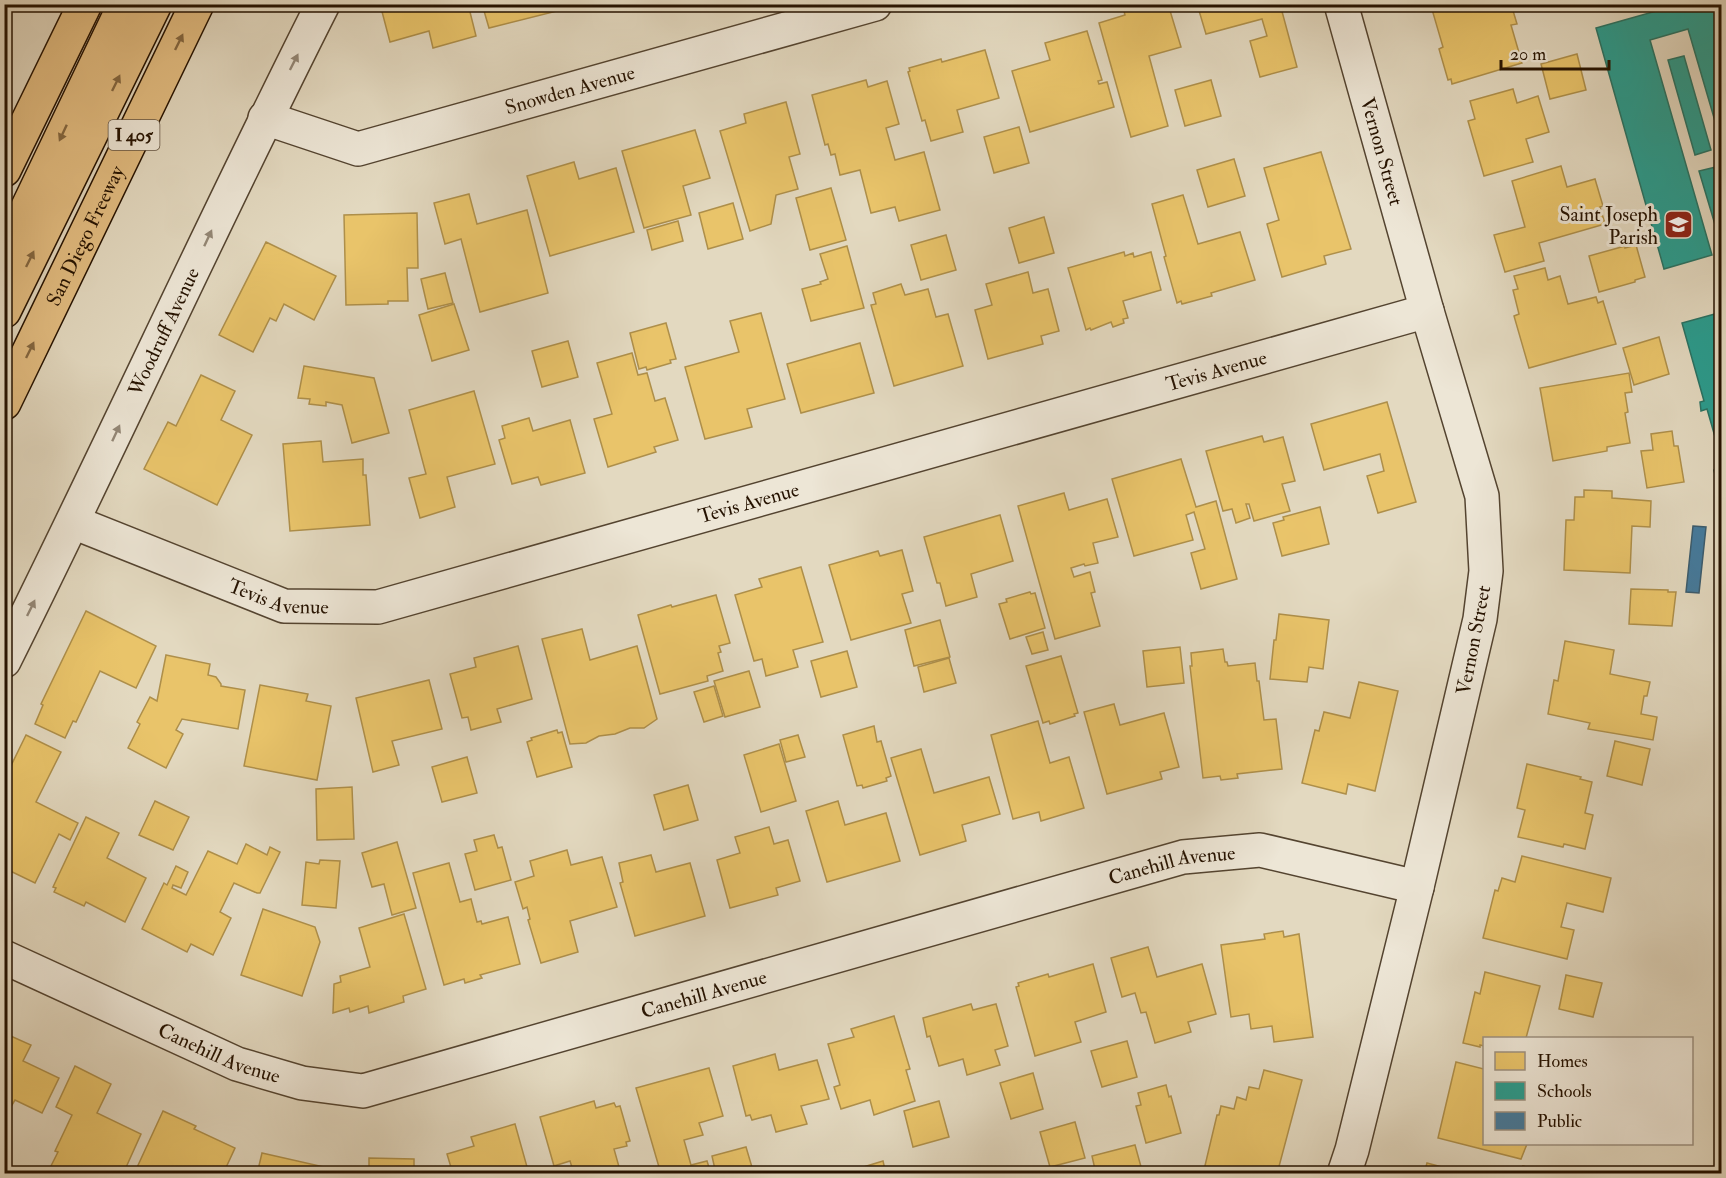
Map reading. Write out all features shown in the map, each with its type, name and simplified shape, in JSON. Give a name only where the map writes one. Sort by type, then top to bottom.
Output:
[{"type":"highway","points":[[4,170],[85,4]]},
{"type":"highway","points":[[4,257],[124,4]]},
{"type":"highway","points":[[4,311],[155,4]]},
{"type":"highway","name":"San Diego Freeway","points":[[4,403],[197,4]]},
{"type":"street","name":"Woodruff Avenue","points":[[4,661],[73,522],[265,118],[323,4]]},
{"type":"street","name":"Snowden Avenue","points":[[265,118],[358,149],[875,4]]},
{"type":"street","name":"Vernon Street","points":[[1341,4],[1427,311],[1482,496],[1486,571],[1480,619],[1417,887],[1352,1150],[1344,1173]]},
{"type":"street","name":"Tevis Avenue","points":[[73,522],[284,606],[378,607],[1427,311]]},
{"type":"street","name":"Canehill Avenue","points":[[4,957],[237,1064],[302,1083],[363,1091],[1183,857],[1260,850],[1417,887]]},
{"type":"building: Homes","points":[[380,4],[468,4],[476,36],[433,48],[429,31],[390,42]]},
{"type":"building: Homes","points":[[482,4],[564,4],[565,9],[489,28]]},
{"type":"building: Homes","points":[[1132,4],[1168,4],[1181,47],[1149,56],[1168,126],[1131,137],[1099,23],[1125,15],[1123,7]]},
{"type":"building: Homes","points":[[1197,4],[1280,4],[1297,67],[1260,77],[1250,41],[1267,36],[1262,19],[1206,34]]},
{"type":"building: Homes","points":[[1435,4],[1511,4],[1517,24],[1511,25],[1522,63],[1452,84],[1451,79],[1448,80],[1439,49],[1443,47],[1431,6]]},
{"type":"building: Homes","points":[[1087,31],[1102,80],[1098,81],[1099,84],[1107,82],[1114,107],[1030,132],[1012,71],[1050,60],[1045,43]]},
{"type":"building: Homes","points":[[985,50],[999,98],[957,110],[963,132],[931,141],[925,120],[922,121],[908,72],[909,68]]},
{"type":"building: Homes","points":[[1577,54],[1586,90],[1550,99],[1541,64]]},
{"type":"building: Homes","points":[[866,80],[868,87],[887,81],[899,124],[886,128],[895,160],[924,152],[940,210],[899,221],[895,207],[871,213],[860,170],[840,175],[835,154],[831,155],[828,144],[825,145],[812,95]]},
{"type":"building: Homes","points":[[1211,80],[1221,116],[1185,126],[1175,90]]},
{"type":"building: Homes","points":[[1513,89],[1517,103],[1538,96],[1549,132],[1526,139],[1533,162],[1484,176],[1468,121],[1475,119],[1470,101]]},
{"type":"building: Homes","points":[[786,102],[800,154],[789,157],[798,189],[776,195],[771,224],[750,231],[720,131],[746,123],[744,114]]},
{"type":"building: Homes","points":[[1019,127],[1029,163],[994,173],[984,137]]},
{"type":"building: Homes","points":[[695,130],[710,178],[683,186],[691,215],[644,228],[622,151]]},
{"type":"building: Homes","points":[[1321,152],[1351,249],[1324,256],[1326,264],[1282,277],[1267,224],[1279,220],[1264,168]]},
{"type":"building: Homes","points":[[1234,159],[1245,196],[1208,207],[1197,170]]},
{"type":"building: Homes","points":[[574,162],[579,179],[616,168],[634,232],[550,256],[527,176]]},
{"type":"building: Homes","points":[[1561,166],[1567,187],[1595,179],[1603,206],[1600,207],[1605,224],[1539,243],[1544,261],[1505,272],[1494,235],[1525,227],[1512,181]]},
{"type":"building: Homes","points":[[831,188],[846,240],[810,250],[796,198]]},
{"type":"building: Homes","points":[[469,194],[477,224],[527,210],[548,293],[480,312],[461,239],[445,244],[434,203]]},
{"type":"building: Homes","points":[[1183,195],[1198,244],[1240,232],[1255,280],[1211,293],[1212,296],[1182,304],[1181,301],[1177,303],[1152,204]]},
{"type":"building: Homes","points":[[733,203],[743,239],[708,249],[699,213]]},
{"type":"building: Homes","points":[[417,213],[418,268],[407,268],[408,301],[346,305],[344,215]]},
{"type":"building: Homes","points":[[1044,217],[1054,253],[1019,263],[1009,228]]},
{"type":"building: Homes","points":[[678,221],[683,241],[652,250],[647,230]]},
{"type":"building: Homes","points":[[946,235],[956,270],[921,280],[911,245]]},
{"type":"building: Homes","points":[[266,242],[336,276],[314,320],[284,304],[276,321],[270,318],[253,352],[219,335]]},
{"type":"building: Homes","points":[[1636,245],[1645,277],[1599,292],[1589,256]]},
{"type":"building: Homes","points":[[847,246],[864,308],[811,321],[802,289],[821,284],[820,282],[828,279],[820,254]]},
{"type":"building: Homes","points":[[1124,252],[1125,256],[1133,253],[1134,257],[1151,252],[1161,290],[1123,301],[1128,318],[1123,319],[1124,323],[1113,327],[1111,322],[1086,330],[1068,268]]},
{"type":"building: Homes","points":[[1545,268],[1548,280],[1560,276],[1568,304],[1596,297],[1598,303],[1603,301],[1616,344],[1529,368],[1514,316],[1519,314],[1513,290],[1518,289],[1514,276]]},
{"type":"building: Homes","points":[[1028,272],[1033,293],[1048,289],[1059,331],[1041,336],[1043,344],[988,359],[975,310],[992,305],[986,284]]},
{"type":"building: Homes","points":[[445,273],[453,303],[428,309],[421,279]]},
{"type":"building: Homes","points":[[901,284],[905,295],[928,289],[936,317],[948,314],[963,366],[894,386],[871,305],[876,304],[873,293]]},
{"type":"building: Homes","points":[[454,304],[469,350],[432,361],[419,315]]},
{"type":"building: Homes","points":[[761,313],[785,399],[747,409],[752,427],[705,439],[685,367],[739,352],[730,321]]},
{"type":"building: Homes","points":[[666,323],[676,359],[670,360],[671,363],[647,370],[646,367],[639,369],[630,333]]},
{"type":"building: Homes","points":[[1659,337],[1669,374],[1634,385],[1623,348]]},
{"type":"building: Homes","points":[[568,341],[578,377],[542,387],[532,351]]},
{"type":"building: Homes","points":[[860,343],[874,393],[801,413],[787,364]]},
{"type":"building: Homes","points":[[632,353],[638,375],[647,373],[655,401],[665,398],[678,440],[654,447],[656,452],[608,467],[594,419],[612,414],[597,363]]},
{"type":"building: Homes","points":[[304,366],[374,378],[389,433],[352,443],[342,405],[326,402],[326,406],[309,404],[310,399],[298,398]]},
{"type":"building: Homes","points":[[1629,373],[1632,392],[1625,393],[1628,412],[1625,413],[1630,443],[1607,447],[1607,451],[1553,461],[1540,388]]},
{"type":"building: Homes","points":[[201,375],[235,391],[221,420],[252,435],[217,505],[144,469],[168,422],[176,426]]},
{"type":"building: Homes","points":[[474,391],[495,464],[447,477],[455,507],[420,518],[409,478],[426,474],[409,410]]},
{"type":"building: Homes","points":[[1387,402],[1416,502],[1378,513],[1367,476],[1384,471],[1380,454],[1324,470],[1311,424]]},
{"type":"building: Homes","points":[[529,418],[533,431],[570,420],[585,473],[541,485],[538,477],[512,484],[499,440],[505,438],[502,426]]},
{"type":"building: Homes","points":[[1672,431],[1674,446],[1678,446],[1684,482],[1647,488],[1641,451],[1653,450],[1651,434]]},
{"type":"building: Homes","points":[[1262,436],[1264,442],[1283,437],[1295,481],[1282,484],[1290,511],[1254,521],[1249,504],[1246,504],[1250,518],[1236,523],[1232,509],[1223,511],[1206,451]]},
{"type":"building: Homes","points":[[321,441],[323,462],[363,459],[370,525],[290,531],[283,444]]},
{"type":"building: Homes","points":[[1181,459],[1196,507],[1216,501],[1237,579],[1201,589],[1191,553],[1205,549],[1194,512],[1186,515],[1193,540],[1134,556],[1112,479]]},
{"type":"building: Homes","points":[[1584,490],[1612,491],[1612,498],[1651,501],[1650,527],[1632,526],[1630,573],[1564,570],[1566,520],[1574,520],[1575,497],[1584,497]]},
{"type":"building: Homes","points":[[1064,493],[1069,510],[1107,499],[1118,537],[1093,543],[1098,563],[1071,568],[1074,577],[1090,572],[1095,592],[1091,593],[1100,626],[1055,639],[1018,506]]},
{"type":"building: Homes","points":[[1320,507],[1329,544],[1282,556],[1273,523],[1284,520],[1283,517]]},
{"type":"building: Homes","points":[[1000,515],[1013,561],[971,574],[977,597],[946,606],[924,537]]},
{"type":"building: Homes","points":[[902,550],[913,591],[902,594],[911,623],[851,640],[829,565],[878,551],[880,556]]},
{"type":"building: Homes","points":[[801,567],[823,642],[793,650],[798,667],[766,676],[762,659],[754,661],[735,595],[762,587],[759,579]]},
{"type":"building: Homes","points":[[1631,589],[1676,592],[1672,626],[1629,624]]},
{"type":"building: Homes","points":[[1030,592],[1035,593],[1045,628],[1010,639],[999,604],[1007,602],[1006,599]]},
{"type":"building: Homes","points":[[716,595],[730,643],[719,646],[721,652],[718,653],[723,671],[707,676],[708,681],[660,694],[638,615]]},
{"type":"building: Homes","points":[[86,611],[156,646],[136,688],[100,671],[76,722],[73,721],[65,738],[35,724],[43,705],[41,704]]},
{"type":"building: Homes","points":[[1279,614],[1329,620],[1323,669],[1309,667],[1307,682],[1270,679]]},
{"type":"building: Homes","points":[[940,620],[950,657],[914,666],[905,630]]},
{"type":"building: Homes","points":[[582,629],[590,660],[637,646],[657,719],[644,728],[630,728],[615,734],[599,736],[586,743],[570,744],[542,639]]},
{"type":"building: Homes","points":[[1043,632],[1048,650],[1032,654],[1026,637]]},
{"type":"building: Homes","points":[[1565,641],[1614,650],[1610,674],[1650,682],[1647,696],[1644,696],[1641,714],[1657,717],[1653,740],[1588,729],[1590,723],[1548,714],[1554,680],[1558,681]]},
{"type":"building: Homes","points":[[518,646],[532,699],[497,709],[501,722],[471,730],[468,717],[462,718],[450,674],[476,667],[474,658]]},
{"type":"building: Homes","points":[[1180,647],[1184,683],[1147,687],[1143,651]]},
{"type":"building: Homes","points":[[1223,649],[1228,666],[1255,663],[1264,720],[1276,719],[1282,769],[1237,774],[1238,778],[1221,780],[1220,776],[1203,778],[1190,666],[1192,666],[1191,653]]},
{"type":"building: Homes","points":[[847,651],[857,687],[821,697],[811,661]]},
{"type":"building: Homes","points":[[166,655],[210,664],[208,675],[216,677],[221,686],[245,690],[238,729],[182,719],[176,730],[183,734],[166,768],[128,748],[140,724],[137,722],[150,697],[157,701]]},
{"type":"building: Homes","points":[[1061,656],[1078,713],[1050,724],[1049,721],[1043,723],[1026,666]]},
{"type":"building: Homes","points":[[949,658],[956,683],[924,692],[918,667]]},
{"type":"building: Homes","points":[[749,671],[760,707],[725,717],[714,681]]},
{"type":"building: Homes","points":[[429,680],[442,729],[392,741],[399,765],[373,772],[356,698]]},
{"type":"building: Homes","points":[[1359,682],[1398,691],[1375,791],[1348,784],[1346,794],[1302,783],[1315,730],[1319,731],[1324,712],[1350,718]]},
{"type":"building: Homes","points":[[260,685],[308,694],[306,701],[331,706],[317,780],[244,766]]},
{"type":"building: Homes","points":[[714,686],[723,716],[704,722],[694,692]]},
{"type":"building: Homes","points":[[1114,704],[1120,725],[1164,713],[1179,767],[1160,772],[1162,779],[1107,794],[1084,712]]},
{"type":"building: Homes","points":[[1038,721],[1050,763],[1069,757],[1084,808],[1041,821],[1039,812],[1013,819],[991,735]]},
{"type":"building: Homes","points":[[874,726],[877,742],[881,741],[891,776],[886,778],[887,781],[863,788],[862,785],[857,786],[843,735]]},
{"type":"building: Homes","points":[[557,730],[558,733],[562,732],[572,767],[537,777],[527,742],[532,740],[531,738]]},
{"type":"building: Homes","points":[[26,735],[61,752],[36,802],[78,823],[70,840],[59,834],[35,883],[4,868],[4,780]]},
{"type":"building: Homes","points":[[798,735],[805,757],[786,762],[780,740]]},
{"type":"building: Homes","points":[[1615,741],[1650,749],[1642,785],[1607,776]]},
{"type":"building: Homes","points":[[779,744],[796,801],[761,812],[744,755]]},
{"type":"building: Homes","points":[[921,749],[934,793],[989,777],[1000,814],[962,825],[966,841],[920,855],[891,758]]},
{"type":"building: Homes","points":[[467,757],[477,793],[442,802],[432,767]]},
{"type":"building: Homes","points":[[1527,764],[1581,777],[1580,779],[1592,782],[1585,813],[1593,815],[1585,849],[1564,844],[1563,847],[1518,837],[1525,810],[1517,808]]},
{"type":"building: Homes","points":[[688,785],[698,820],[664,830],[654,795]]},
{"type":"building: Homes","points":[[352,787],[354,839],[317,840],[316,789]]},
{"type":"building: Homes","points":[[155,801],[189,817],[173,850],[139,835]]},
{"type":"building: Homes","points":[[838,801],[845,825],[886,813],[900,861],[827,882],[806,811]]},
{"type":"building: Homes","points":[[86,817],[119,833],[107,858],[146,878],[125,922],[86,902],[84,906],[54,892],[56,888],[53,887]]},
{"type":"building: Homes","points":[[769,827],[774,844],[788,840],[800,881],[776,888],[778,895],[730,908],[717,860],[740,853],[735,837]]},
{"type":"building: Homes","points":[[494,835],[498,848],[502,847],[511,880],[475,890],[465,854],[477,851],[474,840]]},
{"type":"building: Homes","points":[[397,842],[416,908],[392,915],[384,884],[372,887],[362,853]]},
{"type":"building: Homes","points":[[246,844],[267,855],[270,847],[280,852],[260,893],[234,883],[220,912],[231,918],[213,955],[191,944],[187,952],[142,929],[164,883],[167,885],[176,866],[188,872],[181,888],[173,885],[172,888],[186,895],[208,851],[237,864]]},
{"type":"building: Homes","points":[[567,850],[571,865],[602,857],[617,907],[570,921],[578,952],[541,963],[528,920],[530,919],[527,907],[523,909],[515,882],[534,876],[530,861]]},
{"type":"building: Homes","points":[[651,855],[656,872],[690,863],[705,916],[635,936],[620,883],[623,882],[619,863]]},
{"type":"building: Homes","points":[[1522,856],[1611,878],[1603,912],[1567,903],[1561,927],[1574,930],[1567,959],[1483,938],[1495,890],[1498,891],[1502,878],[1515,882]]},
{"type":"building: Homes","points":[[320,860],[340,861],[336,908],[302,905],[306,862],[319,864]]},
{"type":"building: Homes","points":[[449,863],[460,902],[471,899],[477,922],[481,921],[482,924],[508,917],[520,964],[480,975],[482,978],[465,983],[464,979],[444,985],[413,873]]},
{"type":"building: Homes","points":[[263,909],[315,927],[320,942],[302,996],[241,975]]},
{"type":"building: Homes","points":[[404,914],[426,989],[403,996],[404,1002],[369,1013],[368,1006],[350,1012],[349,1008],[333,1013],[334,984],[341,982],[340,976],[370,967],[359,928]]},
{"type":"building: Homes","points":[[1283,931],[1284,937],[1299,934],[1313,1037],[1274,1042],[1272,1026],[1251,1029],[1249,1014],[1231,1017],[1221,945],[1265,939],[1264,934]]},
{"type":"building: Homes","points":[[1148,947],[1157,977],[1202,964],[1216,1014],[1188,1022],[1191,1032],[1155,1043],[1146,1012],[1141,1013],[1135,993],[1122,997],[1111,958]]},
{"type":"building: Homes","points":[[1093,964],[1106,1012],[1075,1022],[1081,1042],[1035,1056],[1016,987],[1019,986],[1018,983]]},
{"type":"building: Homes","points":[[1485,972],[1540,986],[1526,1037],[1483,1037],[1483,1046],[1480,1045],[1480,1047],[1463,1043],[1475,992],[1480,994]]},
{"type":"building: Homes","points":[[1566,975],[1602,983],[1593,1017],[1559,1009]]},
{"type":"building: Homes","points":[[971,1004],[973,1010],[996,1004],[1008,1046],[995,1050],[1000,1065],[967,1075],[963,1059],[939,1066],[930,1036],[927,1037],[923,1018]]},
{"type":"building: Homes","points":[[894,1016],[910,1069],[906,1070],[915,1101],[874,1115],[870,1100],[841,1109],[834,1087],[840,1085],[828,1044],[854,1037],[851,1029]]},
{"type":"building: Homes","points":[[4,1033],[31,1045],[23,1061],[59,1078],[42,1113],[15,1100],[4,1118]]},
{"type":"building: Homes","points":[[1127,1041],[1137,1077],[1102,1087],[1091,1051]]},
{"type":"building: Homes","points":[[775,1054],[779,1070],[817,1060],[829,1099],[801,1106],[807,1124],[776,1132],[771,1115],[752,1120],[750,1115],[746,1116],[733,1066]]},
{"type":"building: Homes","points":[[1456,1062],[1483,1069],[1483,1145],[1527,1145],[1521,1159],[1438,1138]]},
{"type":"building: Homes","points":[[75,1066],[111,1084],[97,1113],[141,1134],[123,1174],[103,1174],[91,1167],[88,1174],[63,1174],[50,1168],[58,1152],[55,1151],[72,1115],[56,1107]]},
{"type":"building: Homes","points":[[709,1068],[723,1116],[699,1123],[703,1135],[684,1140],[691,1165],[707,1161],[711,1174],[661,1174],[636,1088]]},
{"type":"building: Homes","points":[[1264,1070],[1302,1080],[1277,1174],[1203,1174],[1221,1106],[1234,1109],[1237,1097],[1246,1100],[1249,1087],[1259,1089]]},
{"type":"building: Homes","points":[[1033,1073],[1043,1109],[1011,1119],[1000,1083]]},
{"type":"building: Homes","points":[[1166,1085],[1181,1133],[1146,1143],[1136,1106],[1141,1105],[1138,1093]]},
{"type":"building: Homes","points":[[594,1101],[596,1108],[614,1103],[616,1107],[620,1106],[630,1141],[626,1142],[627,1146],[614,1149],[621,1174],[574,1174],[570,1161],[554,1166],[540,1117]]},
{"type":"building: Homes","points":[[939,1101],[949,1137],[913,1147],[904,1111]]},
{"type":"building: Homes","points":[[163,1111],[196,1126],[194,1129],[235,1148],[223,1174],[134,1174]]},
{"type":"building: Homes","points":[[1075,1122],[1085,1158],[1050,1167],[1040,1132]]},
{"type":"building: Homes","points":[[515,1124],[529,1174],[453,1174],[447,1154],[474,1146],[471,1137]]},
{"type":"building: Homes","points":[[1135,1145],[1143,1174],[1096,1174],[1092,1156]]},
{"type":"building: Homes","points":[[746,1147],[754,1174],[716,1174],[712,1156]]},
{"type":"building: Homes","points":[[262,1153],[333,1169],[332,1174],[257,1174]]},
{"type":"building: Homes","points":[[369,1158],[414,1159],[414,1174],[369,1174]]},
{"type":"building: Homes","points":[[883,1161],[886,1174],[848,1174],[847,1172]]},
{"type":"building: Homes","points":[[1427,1163],[1468,1174],[1424,1174]]},
{"type":"building: Homes","points":[[1523,1166],[1552,1174],[1521,1174]]},
{"type":"building: Schools","points":[[1681,4],[1722,4],[1722,145],[1688,29],[1650,40],[1712,255],[1664,269],[1596,28]]},
{"type":"building: Schools","points":[[1684,56],[1711,150],[1695,155],[1668,60]]},
{"type":"building: Schools","points":[[1716,167],[1722,186],[1722,248],[1699,171]]},
{"type":"building: Schools","points":[[1722,312],[1722,461],[1707,409],[1701,411],[1700,402],[1704,401],[1682,323]]},
{"type":"building: Schools","points":[[1722,464],[1722,488],[1718,489],[1714,470],[1718,469],[1716,465]]},
{"type":"building: Public","points":[[1693,526],[1706,527],[1699,593],[1686,592]]},
{"type":"place","name":"Saint Joseph Parish","points":[[1679,225]]}]
